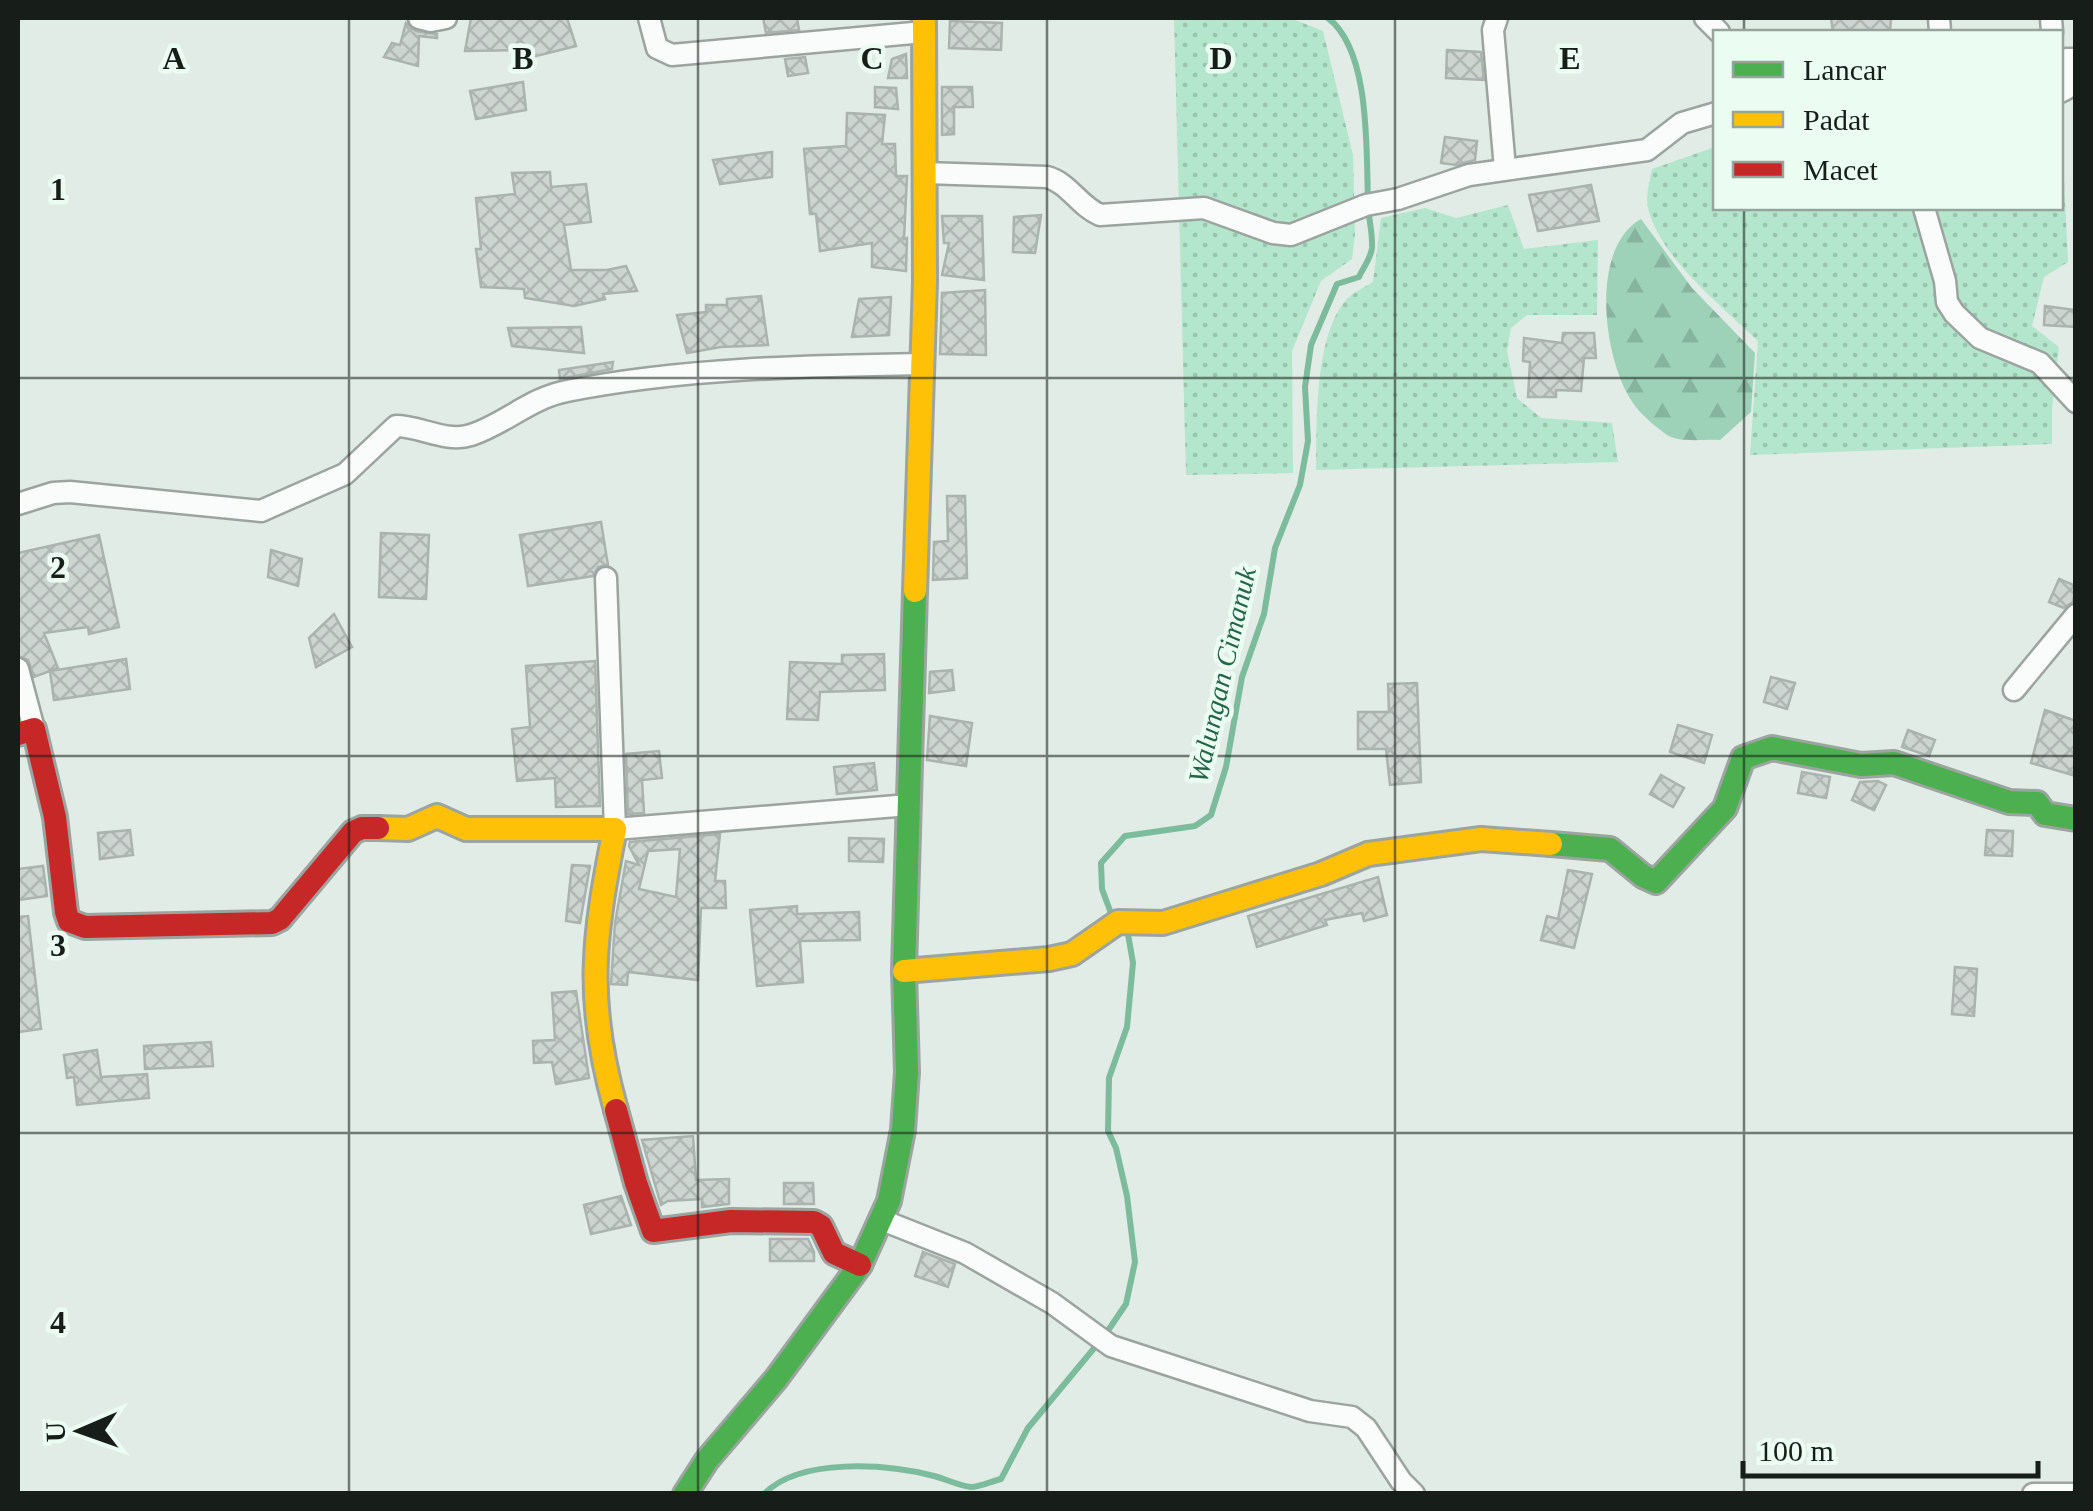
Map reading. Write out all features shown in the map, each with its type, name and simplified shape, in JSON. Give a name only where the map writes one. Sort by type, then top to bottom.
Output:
[{"type":"street","points":[[419,18],[431,22],[446,18]]},
{"type":"street","points":[[649,18],[657,48],[672,55],[924,25],[923,364],[904,971],[906,1102],[890,1202],[860,1265],[776,1380],[707,1460],[685,1494]]},
{"type":"street","points":[[1498,18],[1494,30],[1504,170]]},
{"type":"street","points":[[2063,90],[2068,56]]},
{"type":"street","points":[[924,173],[1054,178],[1088,210],[1100,215],[1204,208],[1283,236],[1299,234],[1366,204],[1398,200],[1468,175],[1647,150],[1682,123],[1713,114]]},
{"type":"street","points":[[1925,210],[1947,302],[1966,327],[1980,338],[2040,362],[2076,402]]},
{"type":"street","points":[[18,504],[52,493],[70,492],[262,511],[354,468],[396,426],[459,437],[472,435],[536,400],[566,391],[732,369],[923,364]]},
{"type":"street","points":[[606,578],[615,829],[601,898],[595,1013],[604,1066],[639,1196],[652,1231],[732,1221],[814,1222],[821,1226],[830,1250],[860,1265]]},
{"type":"street","points":[[2014,690],[2076,615]]},
{"type":"street","points":[[18,668],[26,732],[55,817],[66,912],[76,926],[272,923],[280,919],[357,829],[408,829],[436,816],[475,829],[615,829],[909,806]]},
{"type":"street","points":[[904,971],[1061,957],[1098,939],[1118,922],[1163,923],[1321,874],[1368,854],[1481,838],[1610,849],[1645,879],[1656,882],[1725,808],[1741,762],[1772,748],[1861,765],[1894,763],[2009,802],[2037,803],[2045,814],[2076,819]]},
{"type":"street","points":[[882,1220],[965,1253],[1052,1303],[1110,1346],[1310,1410],[1352,1417],[1366,1428],[1414,1494]]},
{"type":"street","points":[[2033,1494],[2074,1494]]},
{"type":"green space","points":[[1174,18],[1290,18],[1323,31],[1353,155],[1355,234],[1352,259],[1321,281],[1292,351],[1293,473],[1186,475]]},
{"type":"green space","points":[[1713,148],[1713,210],[2063,210],[2063,160],[2068,262],[2044,277],[2032,326],[2059,347],[2052,444],[1750,455],[1758,341],[1694,280],[1665,245],[1647,204],[1652,169]]},
{"type":"green space","points":[[1508,205],[1524,249],[1598,240],[1597,315],[1527,315],[1511,328],[1507,351],[1517,398],[1541,418],[1612,423],[1618,462],[1316,470],[1319,381],[1328,336],[1346,300],[1373,282],[1381,218],[1425,208],[1456,218]]},
{"type":"green space","points":[[1641,219],[1692,288],[1755,353],[1751,412],[1720,440],[1685,440],[1667,435],[1633,403],[1614,360],[1606,306],[1608,279],[1624,233]]},
{"type":"building","points":[[471,18],[567,18],[576,46],[536,56],[534,50],[465,51]]},
{"type":"building","points":[[763,18],[797,18],[799,30],[766,33]]},
{"type":"building","points":[[1831,18],[1891,18],[1890,30],[1833,30]]},
{"type":"building","points":[[950,21],[1002,23],[1001,50],[949,48]]},
{"type":"building","points":[[406,23],[416,31],[437,34],[437,38],[419,36],[418,66],[384,57],[392,43],[400,45]]},
{"type":"building","points":[[1447,50],[1481,52],[1484,80],[1446,78]]},
{"type":"building","points":[[906,54],[907,78],[888,78],[892,59]]},
{"type":"building","points":[[805,57],[808,73],[788,76],[785,59]]},
{"type":"building","points":[[523,82],[526,110],[476,119],[470,91]]},
{"type":"building","points":[[875,87],[896,88],[898,109],[875,107]]},
{"type":"building","points":[[942,87],[972,87],[973,107],[954,107],[954,134],[942,135]]},
{"type":"building","points":[[847,113],[885,115],[882,144],[895,144],[896,176],[907,176],[906,271],[872,267],[872,243],[820,251],[816,214],[810,214],[804,149],[846,146]]},
{"type":"building","points":[[1445,137],[1477,141],[1475,160],[1456,165],[1441,163]]},
{"type":"building","points":[[772,152],[772,177],[720,184],[713,160]]},
{"type":"building","points":[[550,172],[551,187],[586,184],[591,222],[564,225],[571,270],[626,266],[637,291],[603,294],[605,299],[574,306],[525,298],[524,289],[481,287],[476,198],[515,194],[512,173]]},
{"type":"building","points":[[1591,185],[1599,221],[1538,231],[1529,195]]},
{"type":"building","points":[[1041,215],[1035,253],[1013,252],[1014,217]]},
{"type":"building","points":[[942,216],[982,216],[984,280],[942,275],[949,243],[944,243]]},
{"type":"building","points":[[985,290],[986,355],[940,354],[942,293]]},
{"type":"building","points":[[761,296],[768,345],[687,353],[677,315],[706,312],[706,305],[727,305],[727,299]]},
{"type":"building","points":[[891,297],[889,335],[852,337],[859,299]]},
{"type":"building","points":[[2045,306],[2076,310],[2076,327],[2044,325]]},
{"type":"building","points":[[581,327],[584,353],[512,346],[508,328]]},
{"type":"building","points":[[1563,333],[1594,333],[1596,358],[1584,358],[1581,391],[1556,390],[1556,397],[1528,397],[1530,362],[1523,361],[1524,338],[1562,343]]},
{"type":"building","points":[[613,362],[612,369],[560,379],[559,370]]},
{"type":"building","points":[[947,496],[965,496],[967,578],[933,580],[934,542],[948,541]]},
{"type":"building","points":[[601,522],[608,565],[598,567],[593,576],[528,586],[520,535]]},
{"type":"building","points":[[381,533],[429,535],[426,599],[379,597]]},
{"type":"building","points":[[99,535],[119,627],[89,634],[88,627],[44,633],[58,668],[34,677],[28,660],[18,656],[18,553]]},
{"type":"building","points":[[271,550],[302,559],[298,586],[268,577]]},
{"type":"building","points":[[2059,579],[2076,586],[2073,602],[2064,608],[2049,602]]},
{"type":"building","points":[[334,614],[352,647],[316,667],[309,638]]},
{"type":"building","points":[[884,654],[885,690],[820,692],[818,720],[787,719],[790,662],[842,664],[842,655]]},
{"type":"building","points":[[126,659],[130,689],[54,700],[50,671]]},
{"type":"building","points":[[595,661],[600,806],[556,807],[555,778],[517,781],[512,729],[530,727],[526,666]]},
{"type":"building","points":[[952,670],[954,690],[929,693],[930,672]]},
{"type":"building","points":[[1771,677],[1795,683],[1787,709],[1764,702]]},
{"type":"building","points":[[1417,683],[1421,782],[1390,785],[1386,749],[1358,749],[1358,712],[1389,712],[1388,684]]},
{"type":"building","points":[[2045,710],[2076,721],[2076,776],[2031,763]]},
{"type":"building","points":[[930,716],[972,723],[966,766],[927,760]]},
{"type":"building","points":[[1678,725],[1712,735],[1704,763],[1670,752]]},
{"type":"building","points":[[1908,730],[1935,740],[1929,756],[1902,747]]},
{"type":"building","points":[[659,751],[662,778],[642,780],[644,813],[628,814],[626,754]]},
{"type":"building","points":[[874,763],[877,790],[837,794],[834,767]]},
{"type":"building","points":[[1802,772],[1830,777],[1826,798],[1798,793]]},
{"type":"building","points":[[1661,775],[1684,788],[1673,807],[1650,794]]},
{"type":"building","points":[[1878,781],[1886,785],[1874,810],[1852,800],[1860,782]]},
{"type":"building","points":[[130,830],[133,855],[100,859],[98,833]]},
{"type":"building","points":[[1987,830],[2013,831],[2012,856],[1985,855]]},
{"type":"building","points":[[720,834],[715,881],[725,881],[726,908],[701,908],[698,980],[628,972],[627,985],[611,984],[615,923],[626,861],[639,865],[630,842]],"holes":[[[680,849],[676,897],[639,889],[648,851]]]},
{"type":"building","points":[[849,838],[884,839],[883,862],[849,861]]},
{"type":"building","points":[[572,865],[590,866],[580,923],[566,921]]},
{"type":"building","points":[[43,866],[47,896],[18,900],[18,869]]},
{"type":"building","points":[[1568,870],[1592,874],[1574,948],[1541,940],[1547,916],[1558,919]]},
{"type":"building","points":[[1378,877],[1387,915],[1364,921],[1362,913],[1325,920],[1327,925],[1257,947],[1248,916]]},
{"type":"building","points":[[797,906],[797,914],[859,912],[860,940],[800,941],[803,982],[757,986],[750,910]]},
{"type":"building","points":[[28,916],[41,1029],[18,1032],[18,917]]},
{"type":"building","points":[[1955,967],[1977,969],[1974,1016],[1952,1014]]},
{"type":"building","points":[[576,991],[589,1078],[556,1084],[552,1062],[534,1063],[533,1041],[555,1040],[552,993]]},
{"type":"building","points":[[211,1042],[213,1066],[145,1069],[144,1046]]},
{"type":"building","points":[[97,1050],[101,1077],[147,1074],[149,1098],[77,1105],[74,1077],[67,1078],[64,1055]]},
{"type":"building","points":[[693,1136],[696,1180],[729,1179],[729,1204],[702,1207],[702,1199],[661,1205],[642,1140]]},
{"type":"building","points":[[784,1183],[813,1183],[814,1204],[784,1204]]},
{"type":"building","points":[[621,1196],[631,1225],[591,1234],[584,1205]]},
{"type":"building","points":[[770,1239],[808,1239],[814,1261],[770,1261]]},
{"type":"building","points":[[923,1252],[955,1264],[948,1287],[915,1276]]},
{"type":"waterway","name":"Walungan Cimanuk","points":[[1112,916],[1102,889],[1101,863],[1125,836],[1195,826],[1211,815],[1226,767],[1242,677],[1264,614],[1275,548],[1300,485],[1308,441],[1305,387],[1311,345],[1337,284],[1359,277],[1371,252],[1366,130],[1359,77],[1342,33],[1328,18]]},
{"type":"waterway","name":"Walungan Cimanuk","points":[[764,1494],[799,1474],[845,1467],[915,1472],[971,1487],[1001,1479],[1028,1428],[1126,1304],[1135,1262],[1127,1196],[1108,1131],[1109,1078],[1127,1027],[1133,963],[1124,929]]},
{"type":"traffic: fast","points":[[685,1494],[707,1460],[776,1379],[860,1265],[889,1201],[903,1130],[907,1072],[904,971],[915,591]]},
{"type":"traffic: fast","points":[[1551,844],[1610,849],[1656,882],[1725,808],[1743,758],[1772,748],[1861,765],[1894,763],[2009,802],[2037,803],[2045,814],[2076,819]]},
{"type":"traffic: slow","points":[[915,591],[925,282],[924,18]]},
{"type":"traffic: slow","points":[[378,828],[408,829],[437,816],[466,829],[615,829],[597,937],[596,1002],[616,1110]]},
{"type":"traffic: slow","points":[[904,971],[1072,954],[1118,922],[1163,923],[1321,874],[1368,854],[1481,839],[1551,844]]},
{"type":"traffic: jam","points":[[18,734],[34,729],[55,817],[66,912],[69,921],[85,927],[272,923],[280,919],[353,832],[378,828]]},
{"type":"traffic: jam","points":[[616,1110],[653,1231],[731,1221],[814,1222],[821,1226],[834,1253],[860,1265]]}]
